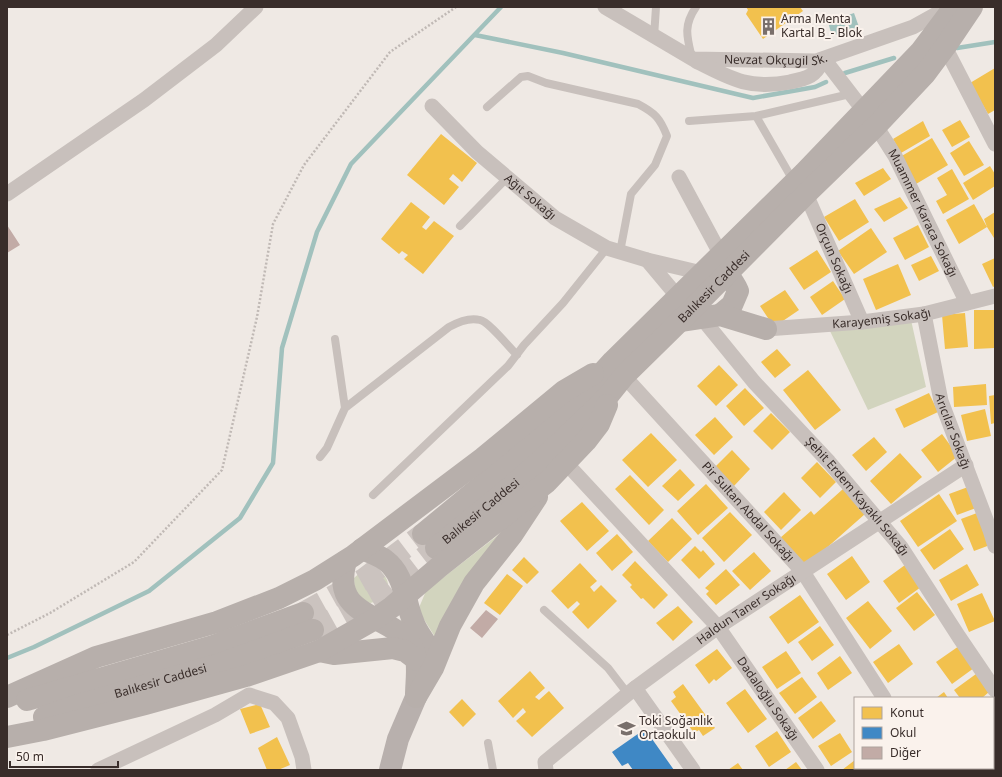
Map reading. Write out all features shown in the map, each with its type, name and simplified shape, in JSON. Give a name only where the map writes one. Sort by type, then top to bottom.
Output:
[{"type":"main road","name":"Balıkesir Caddesi","points":[[870,119],[954,7]]},
{"type":"main road","name":"Balıkesir Caddesi","points":[[702,273],[678,297],[619,369],[608,396],[519,480],[430,541],[554,426],[619,369],[701,318],[728,273],[800,188],[870,119],[925,74],[972,7]]},
{"type":"main road","points":[[702,273],[717,269],[728,273],[746,305],[766,330]]},
{"type":"main road","points":[[701,318],[732,305],[728,273]]},
{"type":"main road","points":[[701,318],[766,330]]},
{"type":"main road","points":[[7,697],[96,657],[217,622],[279,598],[315,580],[354,555],[483,458],[564,391],[619,369]]},
{"type":"main road","points":[[7,737],[43,730],[145,704],[246,676],[319,651],[375,619],[547,482],[586,441],[599,424],[607,405],[608,396]]},
{"type":"main road","points":[[425,664],[450,626],[474,583],[512,535],[547,482]]},
{"type":"main road","points":[[354,555],[384,559],[392,567],[402,583],[408,608],[418,632],[431,652],[425,664],[416,697],[398,739],[390,770]]},
{"type":"main road","points":[[354,555],[343,576],[346,593],[349,600],[375,619],[399,632],[425,664]]},
{"type":"main road","name":"Balıkesir Caddesi","points":[[7,706],[213,646],[308,622],[223,663],[75,706],[7,731]]},
{"type":"main road","points":[[319,651],[334,654],[393,648],[405,651],[425,664]]},
{"type":"street","points":[[7,194],[144,100],[216,45],[256,7]]},
{"type":"street","name":"Nevzat Okçugil Sk.","points":[[605,7],[692,59],[816,61],[913,27],[949,7]]},
{"type":"street","points":[[945,47],[995,144]]},
{"type":"street","points":[[692,59],[727,77],[749,84],[776,85],[808,78],[818,70],[824,59]]},
{"type":"street","name":"Muammer Karaca Sokağı","points":[[824,59],[870,119],[895,156],[967,303]]},
{"type":"street","name":"Ağıt Sokağı","points":[[432,106],[477,152],[555,218],[613,250],[702,273]]},
{"type":"street","points":[[679,176],[728,273]]},
{"type":"street","name":"Orçun Sokağı","points":[[800,188],[862,322]]},
{"type":"street","points":[[647,260],[678,297]]},
{"type":"street","name":"Karayemiş Sokağı","points":[[766,330],[862,322],[924,314],[995,296]]},
{"type":"street","name":"Arıcılar Sokağı","points":[[924,314],[941,401],[995,546]]},
{"type":"street","name":"Şehit Erdem Kayaklı Sokağı","points":[[701,318],[754,382],[829,462],[901,547],[958,637],[995,690]]},
{"type":"street","name":"Pir Sultan Abdal Sokağı","points":[[619,369],[803,572],[883,697]]},
{"type":"street","name":"Dadaloğlu Sokağı","points":[[566,463],[718,627],[817,770]]},
{"type":"street","name":"Haldun Taner Sokağı","points":[[546,770],[545,762],[631,691],[718,627],[966,465]]},
{"type":"street","points":[[631,691],[693,770]]},
{"type":"street","points":[[98,770],[214,715],[249,695],[274,703],[288,718],[302,757],[304,770]]},
{"type":"lane","points":[[654,37],[656,7]]},
{"type":"lane","points":[[692,59],[686,36],[686,29],[696,7]]},
{"type":"lane","points":[[374,495],[508,366],[563,303],[613,250],[631,194],[655,165],[667,136],[663,125],[657,116],[652,111],[638,104],[546,83],[528,76],[521,77],[487,107]]},
{"type":"lane","points":[[688,121],[756,116],[850,94]]},
{"type":"lane","points":[[756,116],[800,188]]},
{"type":"lane","points":[[460,226],[507,178]]},
{"type":"lane","points":[[320,457],[327,448],[346,408],[449,327],[459,322],[481,320],[491,327],[517,355]]},
{"type":"lane","points":[[335,339],[346,408]]},
{"type":"lane","points":[[544,610],[631,691]]},
{"type":"lane","points":[[488,743],[493,770]]},
{"type":"path","points":[[7,635],[50,613],[134,562],[222,470],[257,317],[273,224],[304,165],[390,52],[456,7]]},
{"type":"green space","points":[[911,320],[926,387],[868,410],[830,331]]},
{"type":"green space","points":[[502,532],[437,640],[418,610],[426,591]]},
{"type":"green space","points":[[368,568],[377,570],[383,574],[387,579],[388,585],[384,597],[378,601],[370,603],[355,596],[354,578],[363,570]]},
{"type":"water","points":[[854,13],[859,27],[832,36],[828,22]]},
{"type":"building: Konut","name":"Arma Menta Kartal B_- Blok","points":[[746,7],[800,7],[803,11],[763,39],[746,14],[748,10]]},
{"type":"building: Konut","points":[[995,68],[995,110],[988,114],[970,83]]},
{"type":"building: Konut","points":[[960,120],[970,137],[952,147],[942,130]]},
{"type":"building: Konut","points":[[923,121],[930,136],[901,153],[893,139]]},
{"type":"building: Konut","points":[[441,134],[477,163],[462,182],[453,174],[449,179],[459,187],[444,205],[407,175]]},
{"type":"building: Konut","points":[[932,138],[948,165],[916,184],[900,157]]},
{"type":"building: Konut","points":[[969,141],[984,165],[964,176],[950,153]]},
{"type":"building: Konut","points":[[990,166],[995,174],[995,186],[973,200],[963,183]]},
{"type":"building: Konut","points":[[883,168],[891,179],[864,196],[855,183]]},
{"type":"building: Konut","points":[[952,169],[969,199],[943,214],[936,201],[947,195],[937,178]]},
{"type":"building: Konut","points":[[900,197],[908,208],[884,222],[874,209]]},
{"type":"building: Konut","points":[[855,199],[869,222],[839,241],[824,217]]},
{"type":"building: Konut","points":[[411,202],[430,217],[422,227],[426,230],[434,221],[454,236],[423,274],[404,259],[408,255],[402,251],[399,254],[381,239]]},
{"type":"building: Konut","points":[[974,204],[987,227],[959,244],[946,220]]},
{"type":"building: Konut","points":[[995,212],[994,238],[984,219]]},
{"type":"building: Konut","points":[[918,225],[929,247],[905,260],[893,238]]},
{"type":"building: Konut","points":[[871,228],[887,252],[854,274],[838,251]]},
{"type":"building: Konut","points":[[817,250],[831,272],[804,290],[789,268]]},
{"type":"building: Konut","points":[[931,256],[939,271],[919,281],[911,265]]},
{"type":"building: Konut","points":[[995,258],[995,286],[993,287],[982,264]]},
{"type":"building: Konut","points":[[898,264],[911,295],[876,310],[863,279]]},
{"type":"building: Konut","points":[[833,281],[845,299],[822,315],[810,297]]},
{"type":"building: Konut","points":[[785,290],[799,310],[774,327],[760,306]]},
{"type":"building: Konut","points":[[974,310],[995,310],[995,348],[974,349]]},
{"type":"building: Konut","points":[[965,313],[968,347],[945,349],[942,315]]},
{"type":"building: Konut","points":[[777,349],[791,365],[775,378],[761,362]]},
{"type":"building: Konut","points":[[719,365],[738,385],[716,406],[697,386]]},
{"type":"building: Konut","points":[[808,370],[841,410],[815,430],[783,390]]},
{"type":"building: Konut","points":[[986,384],[987,405],[954,407],[953,387]]},
{"type":"building: Konut","points":[[745,388],[764,408],[744,426],[726,406]]},
{"type":"building: Konut","points":[[929,393],[938,412],[904,428],[895,409]]},
{"type":"building: Konut","points":[[995,395],[995,423],[991,424],[989,396]]},
{"type":"building: Konut","points":[[985,409],[991,436],[967,441],[961,415]]},
{"type":"building: Konut","points":[[771,413],[790,432],[772,450],[753,431]]},
{"type":"building: Konut","points":[[715,417],[733,437],[714,455],[695,435]]},
{"type":"building: Konut","points":[[651,433],[677,460],[648,487],[622,460]]},
{"type":"building: Konut","points":[[942,434],[958,456],[938,472],[921,450]]},
{"type":"building: Konut","points":[[874,437],[887,452],[866,471],[852,455]]},
{"type":"building: Konut","points":[[732,450],[750,469],[733,487],[714,468]]},
{"type":"building: Konut","points":[[900,453],[922,477],[891,504],[870,481]]},
{"type":"building: Konut","points":[[817,462],[836,482],[820,498],[801,478]]},
{"type":"building: Konut","points":[[680,469],[695,485],[678,501],[662,486]]},
{"type":"building: Konut","points":[[630,475],[664,510],[649,525],[615,489]]},
{"type":"building: Konut","points":[[706,484],[728,508],[698,535],[677,511]]},
{"type":"building: Konut","points":[[968,487],[976,508],[957,515],[949,494]]},
{"type":"building: Konut","points":[[843,489],[865,514],[805,567],[780,538],[811,511],[814,515]]},
{"type":"building: Konut","points":[[784,492],[801,510],[781,530],[764,512]]},
{"type":"building: Konut","points":[[939,494],[957,521],[918,547],[900,521]]},
{"type":"building: Konut","points":[[582,502],[609,531],[587,551],[560,521]]},
{"type":"building: Konut","points":[[730,512],[752,535],[724,562],[702,538]]},
{"type":"building: Konut","points":[[977,513],[990,545],[974,551],[961,519]]},
{"type":"building: Konut","points":[[672,518],[692,539],[668,562],[648,541]]},
{"type":"building: Konut","points":[[950,529],[964,549],[934,570],[920,550]]},
{"type":"building: Konut","points":[[617,534],[633,552],[612,571],[596,553]]},
{"type":"building: Konut","points":[[695,546],[701,552],[703,550],[715,564],[699,579],[681,560]]},
{"type":"building: Konut","points":[[754,552],[771,571],[750,590],[732,571]]},
{"type":"building: Konut","points":[[852,556],[870,582],[846,600],[827,574]]},
{"type":"building: Konut","points":[[524,557],[539,572],[527,584],[512,570]]},
{"type":"building: Konut","points":[[635,561],[668,595],[654,609],[643,598],[641,599],[630,587],[632,585],[622,575]]},
{"type":"building: Konut","points":[[580,563],[597,581],[590,587],[594,592],[601,585],[617,601],[588,629],[572,612],[580,604],[577,601],[568,609],[551,591]]},
{"type":"building: Konut","points":[[967,564],[979,585],[951,601],[939,580]]},
{"type":"building: Konut","points":[[905,565],[921,587],[899,603],[883,581]]},
{"type":"building: Konut","points":[[726,569],[740,585],[716,605],[706,594],[709,591],[705,588]]},
{"type":"building: Konut","points":[[507,574],[523,586],[500,615],[484,603]]},
{"type":"building: Konut","points":[[917,592],[935,615],[914,631],[896,608]]},
{"type":"building: Konut","points":[[982,593],[995,621],[969,632],[957,604]]},
{"type":"building: Konut","points":[[800,595],[819,622],[788,644],[769,617]]},
{"type":"building: Konut","points":[[868,601],[892,631],[870,649],[846,618]]},
{"type":"building: Konut","points":[[678,606],[693,622],[673,641],[656,623]]},
{"type":"building: Konut","points":[[820,626],[834,645],[812,661],[798,642]]},
{"type":"building: Konut","points":[[899,644],[913,664],[888,683],[873,662]]},
{"type":"building: Konut","points":[[959,646],[974,668],[952,684],[936,662]]},
{"type":"building: Konut","points":[[717,649],[732,668],[716,681],[714,679],[709,684],[695,665]]},
{"type":"building: Konut","points":[[786,651],[801,673],[777,689],[762,667]]},
{"type":"building: Konut","points":[[840,656],[852,673],[828,690],[817,673]]},
{"type":"building: Konut","points":[[530,671],[545,688],[535,697],[539,700],[549,691],[564,708],[532,737],[516,721],[526,712],[523,708],[513,718],[498,701]]},
{"type":"building: Konut","points":[[976,674],[989,692],[983,697],[959,697],[954,690]]},
{"type":"building: Konut","points":[[802,677],[817,697],[795,714],[779,693]]},
{"type":"building: Konut","points":[[683,684],[715,728],[703,736],[699,730],[694,733],[671,701],[676,697],[673,692]]},
{"type":"building: Konut","points":[[745,689],[767,719],[748,733],[726,703]]},
{"type":"building: Konut","points":[[944,692],[947,697],[937,697]]},
{"type":"building: Konut","points":[[462,699],[476,714],[463,727],[449,712]]},
{"type":"building: Konut","points":[[821,701],[836,721],[813,739],[798,718]]},
{"type":"building: Konut","points":[[260,704],[270,727],[250,734],[240,709]]},
{"type":"building: Konut","points":[[994,705],[995,706],[994,732]]},
{"type":"building: Konut","points":[[777,731],[791,752],[769,767],[755,746]]},
{"type":"building: Konut","points":[[840,733],[852,752],[831,766],[818,746]]},
{"type":"building: Konut","points":[[277,737],[290,765],[278,770],[267,770],[258,748]]},
{"type":"building: Konut","points":[[994,750],[995,752],[995,770],[959,770],[994,769]]},
{"type":"building: Konut","points":[[854,761],[854,769],[873,770],[842,770]]},
{"type":"building: Konut","points":[[796,762],[802,770],[785,770]]},
{"type":"building: Konut","points":[[738,763],[743,770],[728,770]]},
{"type":"building: Konut","points":[[874,769],[892,769],[891,770]]},
{"type":"building: Okul","points":[[645,729],[674,770],[633,770],[628,763],[622,766],[612,752]]},
{"type":"building: Diğer","points":[[7,225],[20,245],[7,253]]},
{"type":"building: Diğer","points":[[486,610],[498,619],[482,638],[470,628]]},
{"type":"waterway","points":[[7,658],[34,647],[149,591],[240,518],[273,463],[282,348],[317,232],[351,164],[501,7]]},
{"type":"waterway","points":[[475,35],[563,53],[753,98],[815,87],[826,82]]},
{"type":"waterway","points":[[957,48],[995,42]]},
{"type":"waterway","points":[[845,73],[894,58]]},
{"type":"tunnel","points":[[303,613],[364,579],[423,534]]},
{"type":"tunnel","points":[[313,630],[374,596],[436,548]]},
{"type":"place","name":"Arma Menta Kartal B_- Blok","points":[[768,26]]},
{"type":"place","name":"Toki Soğanlık Ortaokulu","points":[[626,728]]}]
